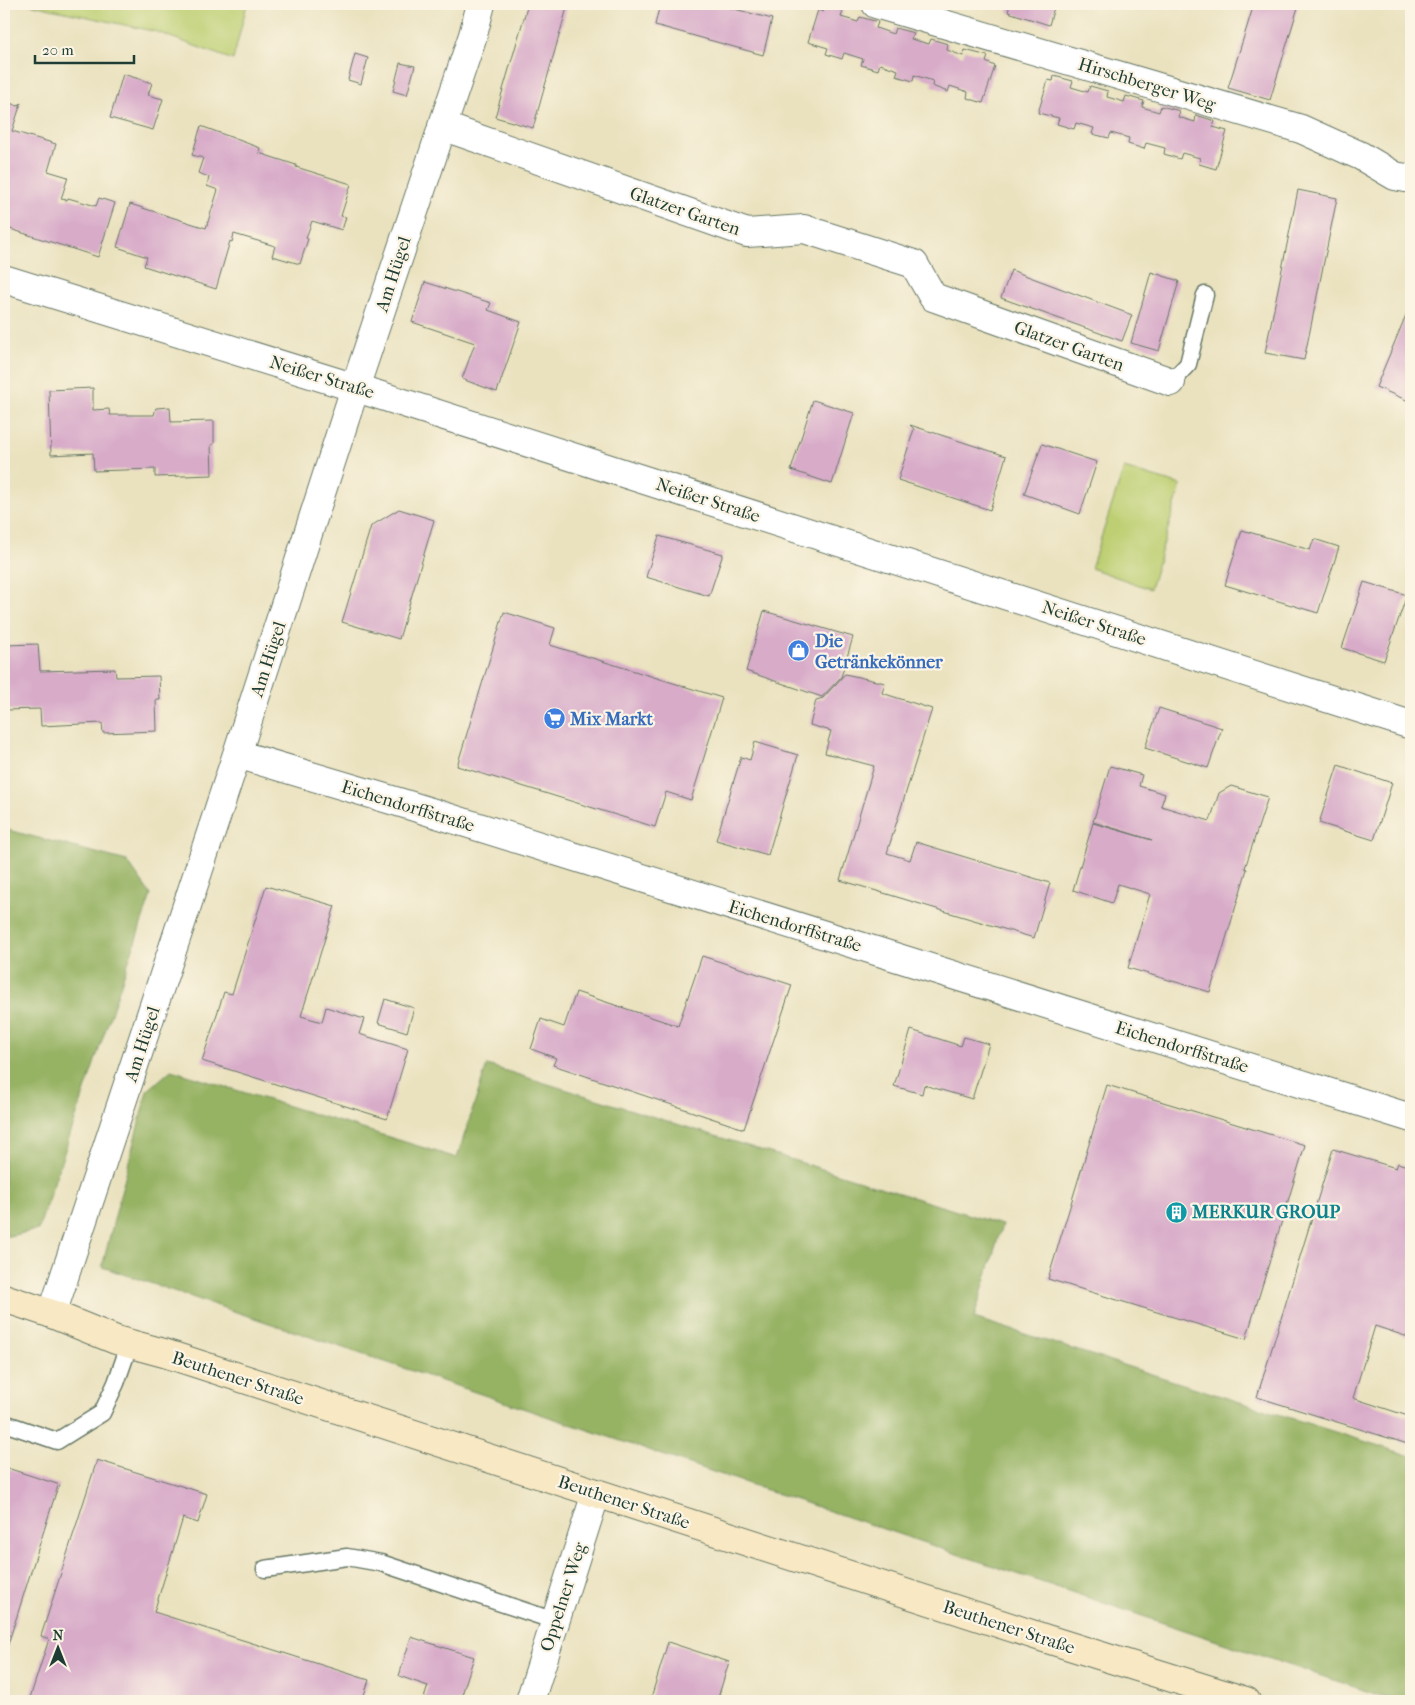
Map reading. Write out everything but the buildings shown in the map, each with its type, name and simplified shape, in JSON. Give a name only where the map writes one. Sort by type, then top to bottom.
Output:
[{"type":"main road","name":"Beuthener Straße","points":[[4,1298],[52,1314],[116,1340],[1046,1639],[1246,1701]]},
{"type":"street","name":"Am Hügel","points":[[52,1314],[237,754],[355,388],[473,35],[481,4]]},
{"type":"street","name":"Hirschberger Weg","points":[[876,4],[1301,129],[1361,156],[1395,176],[1411,179]]},
{"type":"street","name":"Glatzer Garten","points":[[442,126],[746,233],[804,229],[914,264],[933,297],[1171,382]]},
{"type":"street","name":"Neißer Straße","points":[[4,279],[355,388],[1411,725]]},
{"type":"street","name":"Eichendorffstraße","points":[[237,754],[1411,1118]]},
{"type":"street","name":"Oppelner Weg","points":[[530,1701],[596,1493]]},
{"type":"lane","points":[[1171,382],[1188,364],[1205,295]]},
{"type":"lane","points":[[4,1423],[57,1442],[102,1413],[116,1383],[130,1344]]},
{"type":"lane","points":[[266,1568],[347,1556],[381,1563],[555,1621]]},
{"type":"green space","points":[[28,4],[247,4],[233,60],[157,32]]},
{"type":"green space","points":[[1124,468],[1181,485],[1150,589],[1091,568]]},
{"type":"green space","points":[[4,829],[127,861],[151,895],[38,1230],[4,1237]]},
{"type":"green space","points":[[487,1065],[1002,1225],[974,1318],[1411,1456],[1411,1701],[1396,1701],[102,1267],[147,1091],[171,1070],[457,1158]]},
{"type":"place","name":"Die Getränkekönner","points":[[799,651]]},
{"type":"place","name":"Mix Markt","points":[[554,719]]},
{"type":"place","name":"MERKUR GROUP","points":[[1176,1212]]}]
